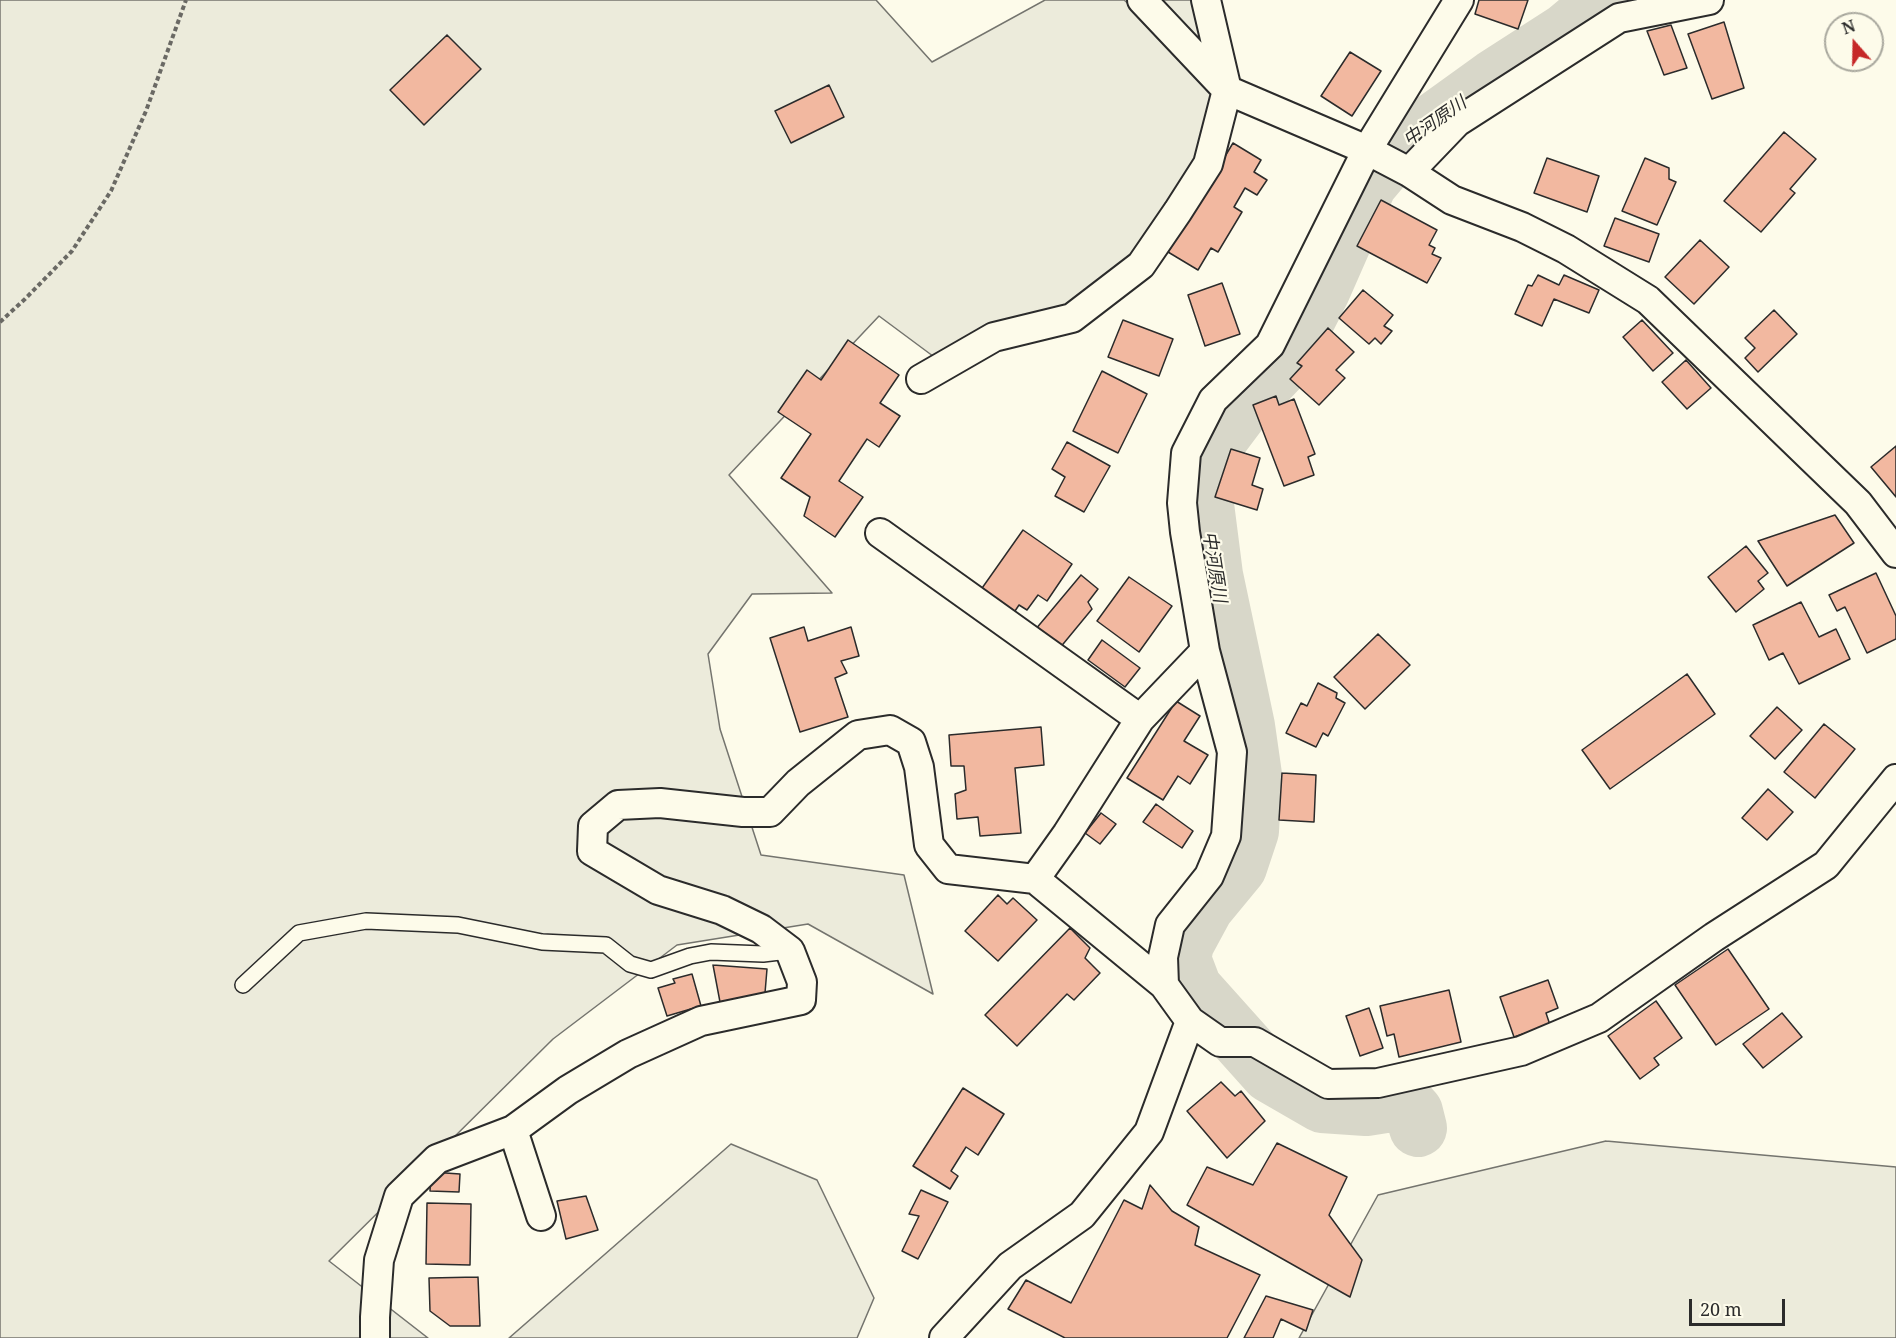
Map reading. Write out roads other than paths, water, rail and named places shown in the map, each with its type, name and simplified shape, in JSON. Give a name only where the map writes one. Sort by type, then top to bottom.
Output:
[{"type":"street","points":[[1142,0],[1227,90],[1366,150],[1409,172],[1452,200],[1522,227],[1566,249],[1648,300],[1858,503],[1896,553]]},
{"type":"street","points":[[921,379],[994,337],[1072,318],[1141,265],[1208,164],[1227,90],[1206,0]]},
{"type":"street","points":[[1164,985],[1164,957],[1170,925],[1209,876],[1226,836],[1232,752],[1205,651],[1185,532],[1182,503],[1186,453],[1214,400],[1270,345],[1366,150],[1459,0]]},
{"type":"street","points":[[1409,172],[1457,122],[1618,18],[1709,0]]},
{"type":"street","points":[[880,533],[1140,718]]},
{"type":"street","points":[[1035,879],[1067,834],[1140,718],[1205,651]]},
{"type":"street","points":[[375,1338],[379,1260],[399,1196],[437,1159],[513,1130],[568,1090],[628,1054],[701,1021],[801,1000],[802,982],[790,951],[761,929],[722,910],[658,890],[592,851],[593,826],[618,806],[660,803],[743,812],[770,812],[798,783],[858,735],[890,730],[911,742],[919,767],[929,845],[948,869],[1035,879],[1164,985],[1190,1021],[1220,1042],[1255,1042],[1328,1084],[1378,1083],[1521,1051],[1599,1018],[1714,937],[1826,865],[1896,780]]},
{"type":"street","points":[[944,1338],[1010,1266],[1082,1215],[1149,1132],[1190,1021]]},
{"type":"street","points":[[513,1130],[541,1216]]},
{"type":"lane","points":[[243,985],[299,933],[366,921],[458,925],[542,942],[606,945],[630,964],[651,970],[690,956],[711,952],[763,954],[790,951]]},
{"type":"waterway","name":"中河原川","points":[[1418,1128],[1414,1112],[1404,1101],[1366,1107],[1322,1104],[1270,1074],[1193,988],[1182,959],[1185,944],[1205,907],[1238,867],[1250,831],[1253,775],[1246,726],[1214,575],[1202,481],[1215,444],[1245,404],[1284,363],[1321,291],[1368,184],[1400,146],[1493,79],[1566,32],[1598,5],[1610,0]]}]
